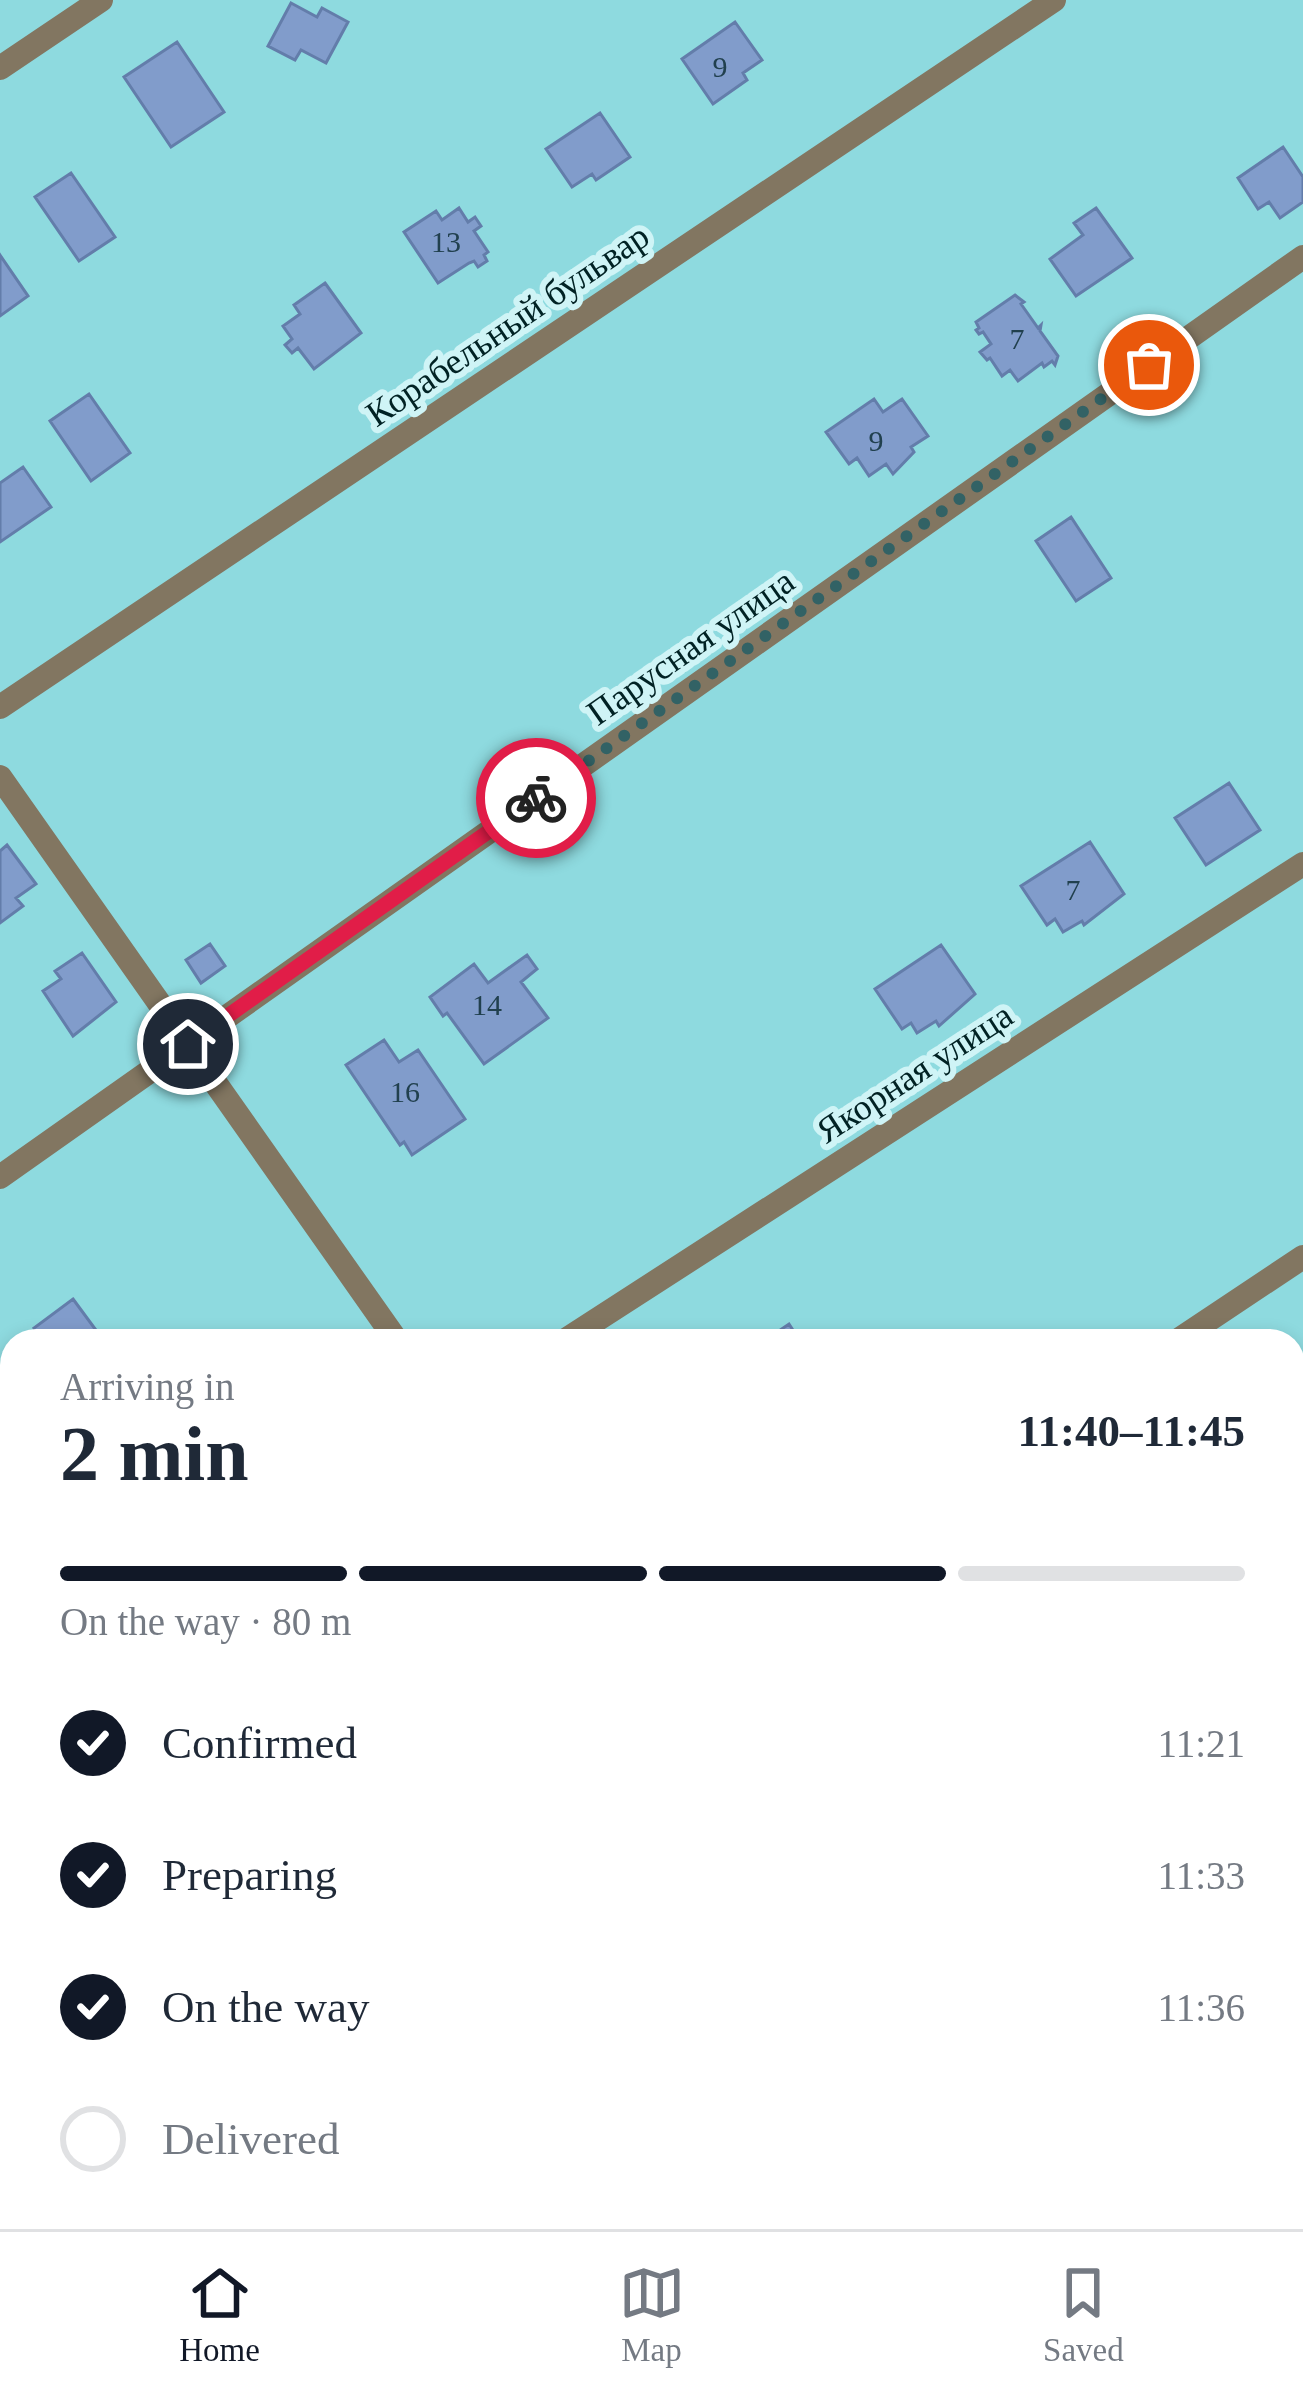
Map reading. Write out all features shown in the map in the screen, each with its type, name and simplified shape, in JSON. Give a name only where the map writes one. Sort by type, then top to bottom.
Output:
[{"type":"street","points":[[0,68],[100,0]]},
{"type":"street","name":"Корабельный бульвар","points":[[0,707],[1054,0]]},
{"type":"street","name":"Парусная улица","points":[[0,1177],[1303,256]]},
{"type":"street","points":[[0,777],[389,1329]]},
{"type":"street","name":"Якорная улица","points":[[583,1329],[1303,864]]},
{"type":"street","points":[[1195,1329],[1303,1257]]},
{"type":"building","points":[[291,3],[317,17],[322,8],[348,22],[326,63],[301,50],[295,60],[268,46]]},
{"type":"building","points":[[735,22],[762,60],[743,73],[747,80],[713,104],[682,59]]},
{"type":"building","points":[[177,42],[224,112],[171,147],[124,77]]},
{"type":"building","points":[[600,113],[630,157],[596,180],[592,174],[572,187],[546,149]]},
{"type":"building","points":[[1283,147],[1303,177],[1303,202],[1280,218],[1269,202],[1258,209],[1238,178]]},
{"type":"building","points":[[71,173],[115,237],[79,261],[35,197]]},
{"type":"building","points":[[459,208],[468,222],[475,217],[481,226],[474,231],[488,252],[484,255],[487,261],[478,267],[474,261],[469,263],[438,283],[404,232],[436,211],[442,220]]},
{"type":"building","points":[[1096,208],[1132,258],[1076,296],[1050,259],[1083,235],[1074,223]]},
{"type":"building","points":[[0,255],[28,296],[0,316]]},
{"type":"building","points":[[325,283],[361,333],[314,369],[298,348],[292,353],[285,345],[292,339],[283,326],[300,314],[294,305]]},
{"type":"building","points":[[1015,295],[1038,328],[1041,325],[1040,331],[1058,356],[1055,365],[1052,361],[1044,367],[1042,363],[1018,381],[1010,370],[1002,376],[980,352],[991,344],[976,330],[976,322]]},
{"type":"building","points":[[89,394],[130,453],[91,481],[50,421]]},
{"type":"building","points":[[874,399],[883,412],[902,399],[928,436],[911,447],[914,452],[893,474],[886,464],[869,476],[857,458],[849,464],[826,432]]},
{"type":"building","points":[[23,467],[51,507],[0,542],[0,483]]},
{"type":"building","points":[[1071,517],[1111,578],[1076,601],[1036,541]]},
{"type":"building","points":[[1229,783],[1260,830],[1206,865],[1175,818]]},
{"type":"building","points":[[1090,842],[1124,894],[1084,925],[1082,921],[1063,932],[1055,919],[1047,925],[1021,886]]},
{"type":"building","points":[[7,845],[36,884],[16,898],[23,906],[0,923],[0,851]]},
{"type":"building","points":[[210,944],[225,966],[201,983],[186,960]]},
{"type":"building","points":[[941,945],[975,994],[939,1026],[936,1021],[917,1033],[911,1023],[902,1029],[875,989]]},
{"type":"building","points":[[82,953],[116,1002],[73,1036],[43,991],[61,979],[55,971]]},
{"type":"building","points":[[527,955],[537,969],[521,982],[548,1018],[484,1064],[430,997],[474,964],[488,983]]},
{"type":"building","points":[[384,1040],[399,1062],[418,1050],[465,1119],[412,1155],[404,1142],[400,1145],[346,1065]]},
{"type":"building","points":[[73,1299],[95,1329],[35,1329]]},
{"type":"way so far","points":[[536,798],[1149,365]]},
{"type":"route","points":[[188,1044],[536,798]]}]
